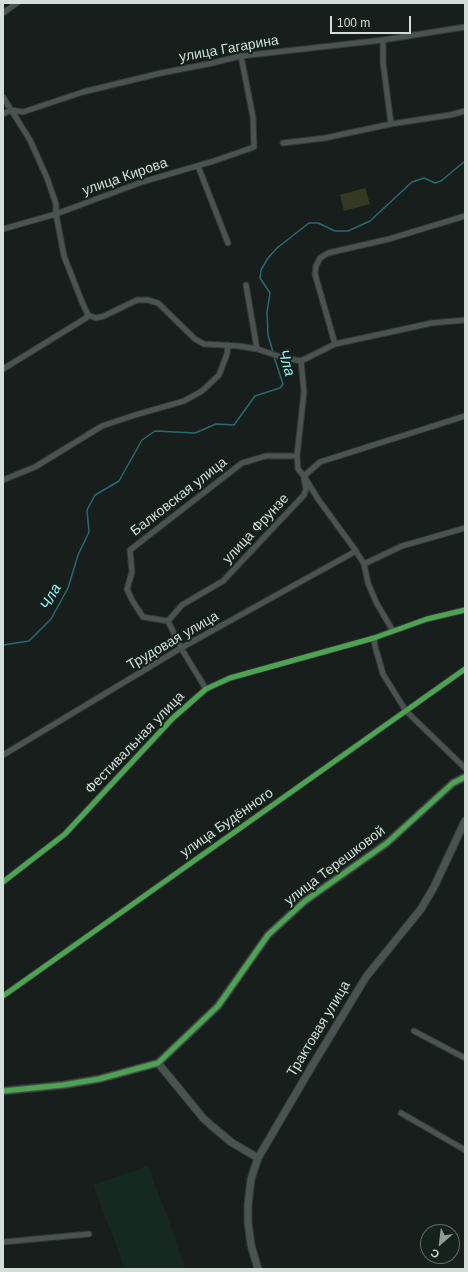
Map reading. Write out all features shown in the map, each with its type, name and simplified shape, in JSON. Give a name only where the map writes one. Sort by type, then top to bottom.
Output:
[{"type":"street","points":[[3,13],[18,3]]},
{"type":"street","name":"улица Гагарина","points":[[3,114],[11,110],[23,112],[82,92],[241,56],[383,40],[465,27]]},
{"type":"street","points":[[383,40],[383,62],[391,124]]},
{"type":"street","name":"улица Кирова","points":[[3,229],[56,214],[142,182],[198,166],[254,147],[253,117],[241,56]]},
{"type":"street","points":[[3,97],[30,140],[47,178],[56,204],[56,214],[64,256],[88,315],[96,318],[104,316],[137,300],[148,300],[158,303],[195,339],[204,344],[228,345],[257,349],[281,357],[301,361],[335,344],[432,323],[465,320]]},
{"type":"street","points":[[283,143],[325,138],[391,124],[465,111]]},
{"type":"street","points":[[198,166],[228,243]]},
{"type":"street","points":[[335,344],[315,274],[316,266],[320,258],[328,252],[389,239],[465,216]]},
{"type":"street","points":[[246,285],[257,349]]},
{"type":"street","points":[[3,369],[86,318],[88,315]]},
{"type":"street","points":[[3,480],[35,467],[102,426],[184,401],[202,391],[219,375],[227,354],[228,345]]},
{"type":"street","points":[[301,361],[304,392],[297,456],[298,469],[364,564],[368,583],[376,602],[392,631]]},
{"type":"street","points":[[304,476],[320,462],[465,416]]},
{"type":"street","name":"Балковская улица","points":[[168,621],[143,617],[132,600],[127,589],[132,572],[130,550],[242,463],[266,456],[297,456]]},
{"type":"street","name":"улица Фрунзе","points":[[168,621],[182,605],[223,581],[274,528],[304,495],[306,488],[304,476]]},
{"type":"street","points":[[364,564],[402,546],[465,528]]},
{"type":"street","name":"Трудовая улица","points":[[3,755],[182,648],[356,551]]},
{"type":"street","name":"Фестивальная улица","points":[[3,882],[65,834],[173,718],[206,688],[230,678],[374,638],[427,620],[465,610]]},
{"type":"street","points":[[168,621],[206,688]]},
{"type":"street","points":[[374,638],[383,674],[406,711],[465,768]]},
{"type":"street","name":"улица Будённого","points":[[3,996],[465,669]]},
{"type":"street","name":"улица Терешковой","points":[[3,1090],[62,1085],[99,1079],[158,1063],[218,1006],[268,935],[305,901],[386,843],[453,783],[465,777]]},
{"type":"street","name":"Трактовая улица","points":[[258,1269],[251,1245],[248,1222],[248,1205],[252,1175],[258,1158],[366,977],[421,909],[434,887],[465,822]]},
{"type":"street","points":[[414,1031],[465,1058]]},
{"type":"street","points":[[158,1063],[212,1127],[231,1142],[258,1158]]},
{"type":"street","points":[[401,1113],[465,1150]]},
{"type":"street","points":[[3,1242],[89,1234]]},
{"type":"shaded area","points":[[365,188],[370,204],[344,211],[340,195]]},
{"type":"shaded area","points":[[148,1166],[168,1218],[185,1269],[125,1269],[93,1185]]},
{"type":"waterway","name":"Чла","points":[[273,352],[268,335],[267,312],[270,293],[260,278],[261,270],[268,258],[277,248],[309,223],[318,223],[335,231],[348,231],[370,221],[412,182],[424,178],[435,183],[441,181],[465,161]]},
{"type":"waterway","name":"Чла","points":[[3,645],[29,641],[51,619],[68,588],[78,555],[89,532],[87,510],[95,495],[119,481],[142,440],[155,431],[195,433],[216,424],[234,425],[255,396],[280,388],[283,384],[274,357]]},
{"type":"cycle path","points":[[3,882],[65,834],[173,718],[206,689],[230,678],[374,638],[427,619],[465,610]]},
{"type":"cycle path","points":[[3,996],[465,669]]},
{"type":"cycle path","points":[[3,1091],[63,1085],[99,1079],[158,1063],[218,1006],[268,935],[305,901],[387,843],[453,783],[465,777]]}]
